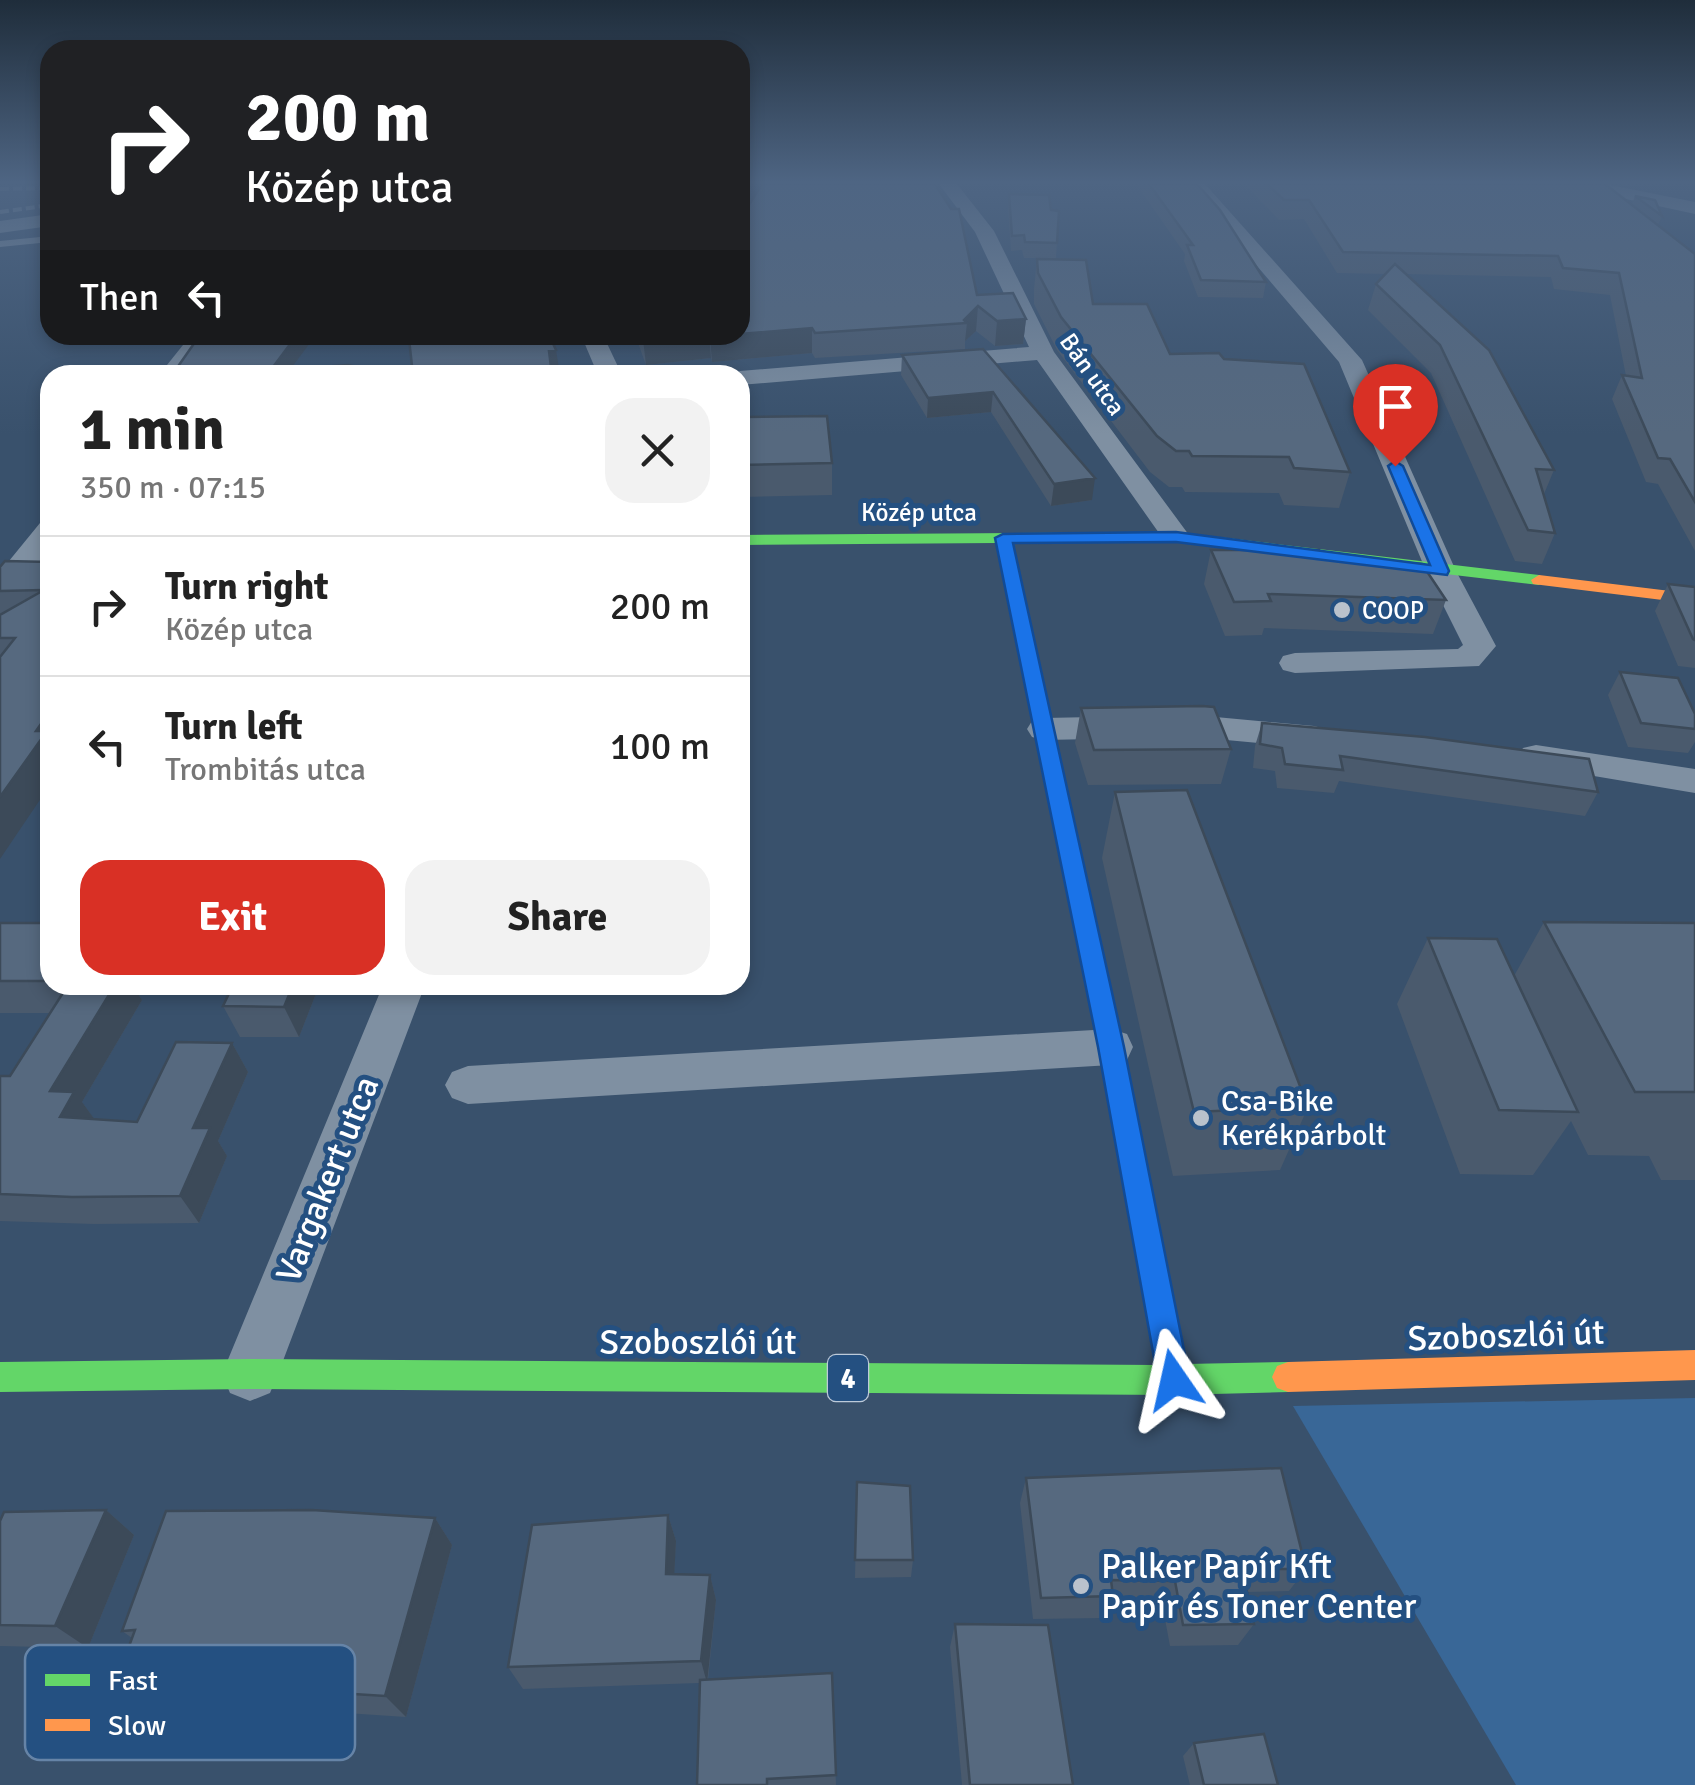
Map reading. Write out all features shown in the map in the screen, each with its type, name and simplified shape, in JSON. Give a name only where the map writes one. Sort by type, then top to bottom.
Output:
[{"type":"street","name":"Bán utca","points":[[1002,267],[1043,353],[1176,537]]},
{"type":"street","points":[[1269,267],[1350,360],[1441,571],[1480,646],[1466,659],[1295,662]]},
{"type":"street","points":[[179,365],[195,345]]},
{"type":"street","points":[[750,377],[1043,353]]},
{"type":"street","name":"Közép utca","points":[[750,540],[1176,537],[1695,599]]},
{"type":"street","points":[[1003,538],[1111,1047],[1174,1380]]},
{"type":"street","points":[[0,592],[40,542]]},
{"type":"street","points":[[1044,729],[1194,726],[1351,740]]},
{"type":"street","points":[[1509,754],[1568,759],[1695,781]]},
{"type":"street","name":"Vargakert utca","points":[[250,1374],[400,995]]},
{"type":"street","points":[[468,1085],[1111,1047]]},
{"type":"street","name":"Szoboszlói út","points":[[0,1376],[1174,1380],[1695,1365]]},
{"type":"shaded area","points":[[1695,1398],[1695,1785],[1516,1785],[1293,1406]]},
{"type":"building","points":[[750,267],[971,267],[977,295],[1013,293],[1026,319],[997,321],[978,306],[964,320],[967,323],[815,333],[812,328],[750,333]]},
{"type":"building","points":[[1038,267],[1087,267],[1093,304],[1147,304],[1170,354],[1219,353],[1224,359],[1304,364],[1350,472],[1294,468],[1289,457],[1192,456],[1189,451],[1176,451],[1157,436],[1061,317]]},
{"type":"building","points":[[1196,267],[1257,267],[1266,282],[1201,280]]},
{"type":"building","points":[[1392,267],[1399,267],[1489,350],[1554,470],[1536,469],[1555,533],[1528,530],[1440,345],[1376,284]]},
{"type":"building","points":[[1695,267],[1695,502],[1670,459],[1658,458],[1622,375],[1642,378],[1619,273],[1563,268]]},
{"type":"building","points":[[193,345],[290,345],[274,365],[179,365]]},
{"type":"building","points":[[410,345],[554,345],[556,350],[549,351],[551,365],[412,365]]},
{"type":"building","points":[[983,349],[1095,478],[1054,484],[993,392],[928,398],[902,355]]},
{"type":"building","points":[[827,416],[832,463],[750,465],[750,417]]},
{"type":"building","points":[[1211,550],[1319,550],[1325,556],[1422,564],[1446,600],[1268,594],[1271,601],[1234,602]]},
{"type":"building","points":[[5,561],[40,562],[40,590],[0,591],[0,567]]},
{"type":"building","points":[[1668,584],[1695,587],[1695,640],[1693,639]]},
{"type":"building","points":[[40,592],[40,725],[36,731],[40,731],[40,741],[0,797],[0,657],[15,638],[0,638],[0,615]]},
{"type":"building","points":[[1620,672],[1678,678],[1695,714],[1695,729],[1641,723]]},
{"type":"building","points":[[1214,707],[1231,749],[1094,750],[1081,708]]},
{"type":"building","points":[[1262,723],[1425,737],[1589,759],[1598,792],[1340,756],[1343,770],[1285,764],[1282,748],[1260,744]]},
{"type":"building","points":[[1187,790],[1308,1107],[1194,1112],[1115,792]]},
{"type":"building","points":[[1544,922],[1695,923],[1695,1092],[1635,1092]]},
{"type":"building","points":[[0,923],[40,923],[40,981],[0,981]]},
{"type":"building","points":[[1428,938],[1497,939],[1578,1112],[1499,1110]]},
{"type":"building","points":[[62,995],[109,995],[50,1091],[74,1092],[60,1117],[137,1122],[176,1042],[232,1043],[193,1128],[210,1128],[180,1196],[0,1194],[0,1076],[10,1076]]},
{"type":"building","points":[[228,995],[289,995],[284,1007],[223,1006]]},
{"type":"building","points":[[1281,1468],[1306,1569],[1242,1569],[1254,1624],[1183,1625],[1175,1581],[1111,1580],[1113,1596],[1041,1598],[1026,1478]]},
{"type":"building","points":[[857,1482],[910,1486],[913,1560],[855,1560]]},
{"type":"building","points":[[106,1510],[55,1626],[0,1625],[0,1521],[4,1512]]},
{"type":"building","points":[[312,1510],[435,1518],[385,1696],[355,1694],[355,1645],[130,1645],[135,1630],[122,1631],[166,1511]]},
{"type":"building","points":[[668,1515],[666,1574],[710,1575],[701,1661],[508,1667],[532,1525]]},
{"type":"building","points":[[955,1624],[1048,1625],[1073,1785],[970,1785]]},
{"type":"building","points":[[832,1673],[836,1775],[767,1779],[767,1785],[697,1785],[700,1680]]},
{"type":"building","points":[[1264,1734],[1278,1785],[1204,1785],[1194,1743]]},
{"type":"traffic: fast","points":[[750,540],[1176,537],[1539,580]]},
{"type":"traffic: fast","points":[[1003,538],[1111,1047],[1174,1380]]},
{"type":"traffic: fast","points":[[0,1377],[1288,1377]]},
{"type":"traffic: slow","points":[[1539,580],[1695,599]]},
{"type":"traffic: slow","points":[[1288,1377],[1695,1365]]},
{"type":"place","name":"COOP","points":[[1342,610]]},
{"type":"place","name":"Csa-Bike Kerékpárbolt","points":[[1201,1118]]},
{"type":"place","name":"Palker Papír Kft Papír és Toner Center","points":[[1081,1586]]},
{"type":"route","points":[[1174,1380],[1111,1047],[1003,538],[1176,537],[1441,571],[1395,466]]}]
